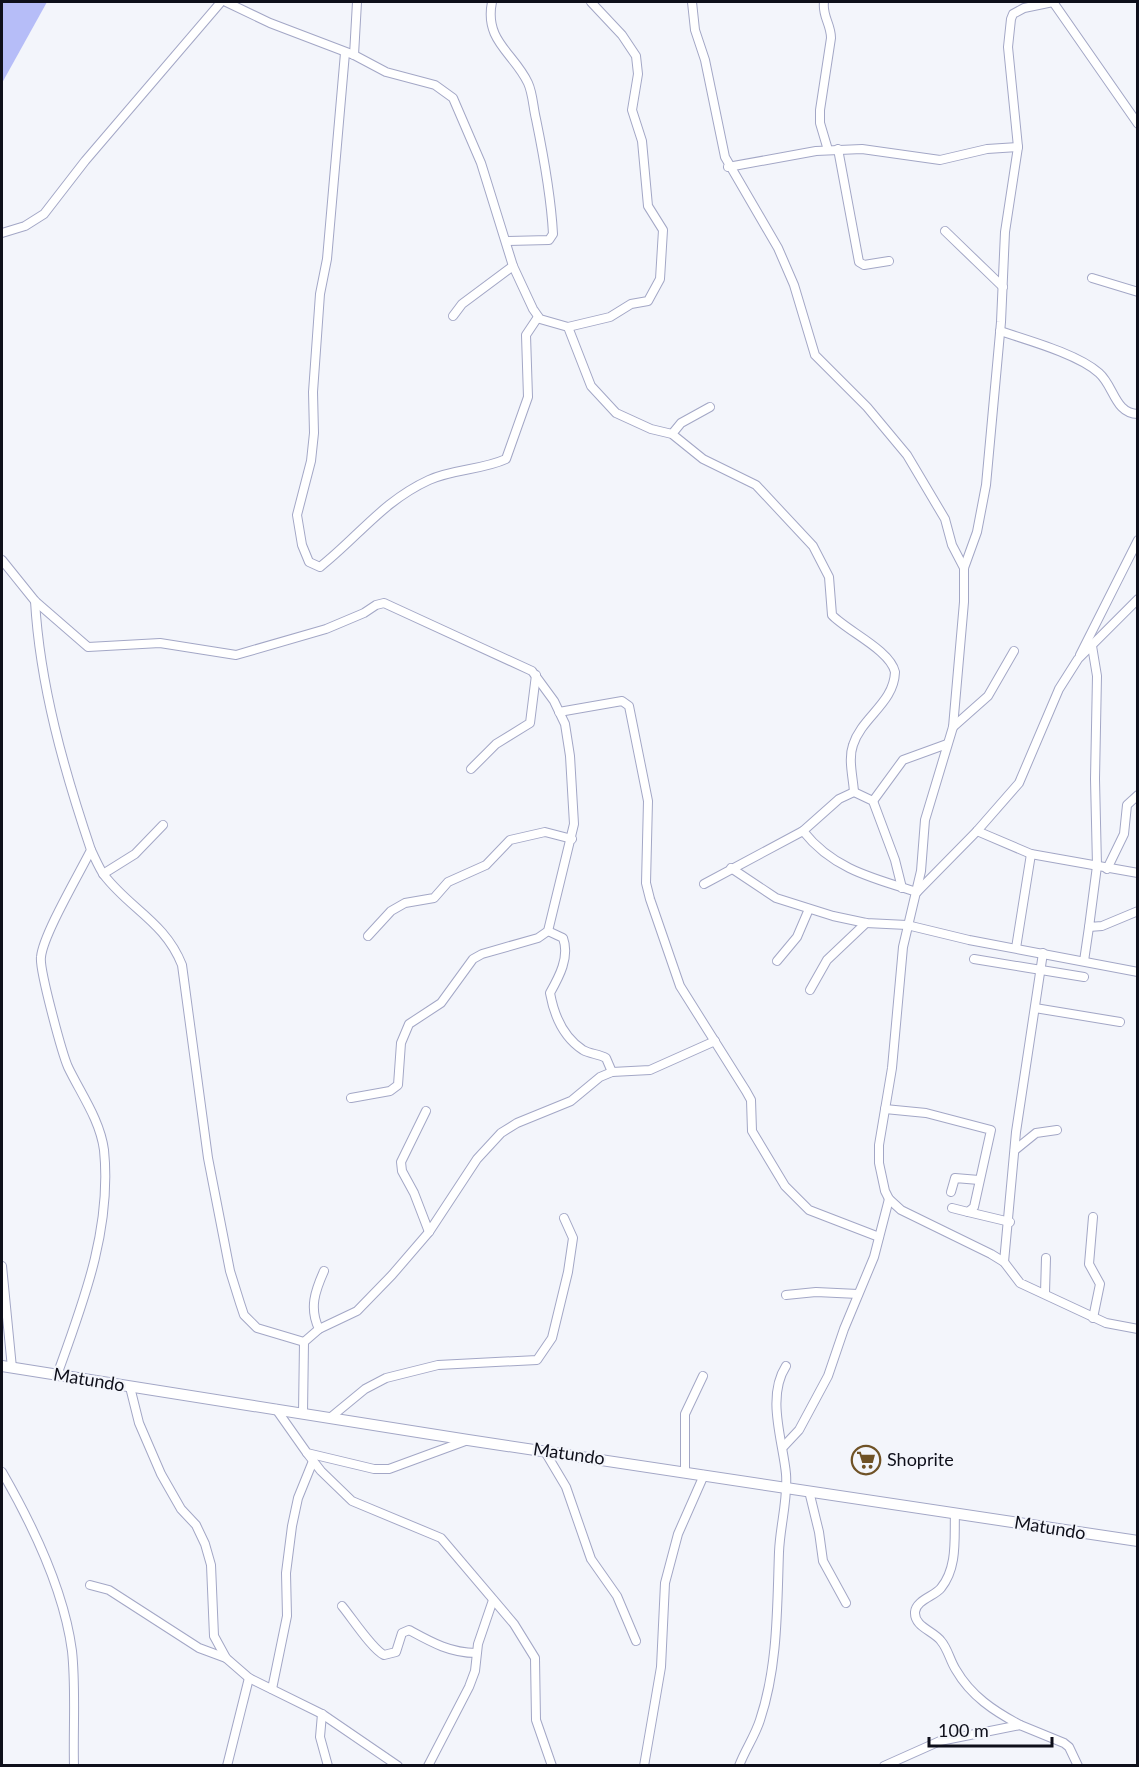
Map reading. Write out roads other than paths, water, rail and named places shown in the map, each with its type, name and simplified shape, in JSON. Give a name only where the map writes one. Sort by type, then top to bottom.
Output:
[{"type":"main road","name":"Matundo","points":[[7,1367],[468,1440],[1137,1541]]},
{"type":"street","points":[[2,233],[25,226],[44,214],[85,161],[221,2]]},
{"type":"street","points":[[226,2],[354,55],[386,72],[435,85],[453,98],[481,163],[513,266],[538,317],[568,327],[610,317],[631,304],[648,301],[660,279],[663,230],[648,206],[644,151],[632,110],[638,74],[636,56],[622,34],[591,2]]},
{"type":"street","points":[[354,55],[357,2]]},
{"type":"street","points":[[492,2],[491,26],[505,52],[528,82],[551,189],[554,234],[549,240],[506,242]]},
{"type":"street","points":[[692,2],[695,30],[704,56],[728,166],[743,185],[778,248],[794,285],[815,355],[867,407],[907,455],[945,519],[952,545],[964,568]]},
{"type":"street","points":[[824,2],[823,14],[830,25],[831,39],[820,123],[828,150]]},
{"type":"street","points":[[784,1446],[799,1430],[828,1376],[874,1257],[889,1199],[879,1163],[879,1145],[907,926],[921,871],[925,820],[953,727],[964,602],[964,568],[977,532],[986,485],[1000,331],[1008,207],[1018,147],[1008,47],[1011,19],[1017,11],[1053,2],[1137,124]]},
{"type":"street","points":[[345,52],[327,259],[320,294],[313,442],[297,514],[300,536],[309,562],[320,567],[362,527],[398,498],[428,480],[506,459],[528,396],[526,335],[538,317]]},
{"type":"street","points":[[728,166],[803,152],[838,149],[882,151],[940,159],[987,149],[1018,147]]},
{"type":"street","points":[[838,149],[859,262],[864,265],[890,261]]},
{"type":"street","points":[[945,231],[1003,287]]},
{"type":"street","points":[[453,316],[462,304],[513,266]]},
{"type":"street","points":[[1092,278],[1137,292]]},
{"type":"street","points":[[568,327],[585,373],[599,396],[616,413],[651,429],[672,434],[703,459],[756,485],[813,546],[824,563],[829,577],[832,615],[872,645],[894,668],[895,678],[890,693],[852,746],[854,792]]},
{"type":"street","points":[[1000,331],[1041,344],[1094,369],[1107,381],[1122,410],[1128,414],[1137,414]]},
{"type":"street","points":[[672,434],[681,423],[710,407]]},
{"type":"street","points":[[916,892],[977,831],[1019,783],[1059,689],[1078,659],[1137,540]]},
{"type":"street","points":[[2,560],[35,602],[88,647],[160,643],[232,655],[326,629],[384,603],[536,675],[565,724],[574,810],[572,839],[548,931],[538,938],[482,954],[473,959],[441,1003],[409,1024],[401,1043],[398,1085],[390,1091],[351,1098]]},
{"type":"street","points":[[1078,659],[1137,599]]},
{"type":"street","points":[[35,602],[38,655],[77,808],[91,850],[103,874],[163,931],[175,947],[182,965],[208,1158],[230,1271],[244,1315],[257,1328],[304,1342]]},
{"type":"street","points":[[1084,961],[1097,866],[1095,779],[1098,676],[1092,646]]},
{"type":"street","points":[[953,727],[988,696],[1014,651]]},
{"type":"street","points":[[471,769],[496,744],[530,723],[536,675]]},
{"type":"street","points":[[559,712],[622,701],[629,706],[648,801],[647,891],[676,978],[746,1090],[751,1100],[752,1131],[785,1186],[809,1210],[879,1237]]},
{"type":"street","points":[[873,801],[903,760],[947,744]]},
{"type":"street","points":[[854,792],[873,801],[895,860],[902,888]]},
{"type":"street","points":[[704,884],[803,831],[816,823],[839,799],[854,792]]},
{"type":"street","points":[[1107,869],[1124,834],[1127,805],[1137,795]]},
{"type":"street","points":[[103,874],[135,854],[163,825]]},
{"type":"street","points":[[803,831],[818,850],[836,862],[865,876],[916,892]]},
{"type":"street","points":[[977,831],[1031,854],[1137,873]]},
{"type":"street","points":[[368,936],[391,910],[405,903],[434,898],[448,882],[486,865],[510,840],[545,832],[572,839]]},
{"type":"street","points":[[57,1375],[85,1297],[99,1242],[105,1194],[104,1149],[98,1126],[65,1059],[41,968],[41,957],[91,850]]},
{"type":"street","points":[[1016,948],[1031,854]]},
{"type":"street","points":[[731,868],[768,894],[809,909],[866,923],[907,926],[1137,972]]},
{"type":"street","points":[[777,961],[797,938],[809,909]]},
{"type":"street","points":[[1089,927],[1101,926],[1137,911]]},
{"type":"street","points":[[810,990],[827,960],[866,923]]},
{"type":"street","points":[[548,931],[563,938],[565,945],[561,976],[550,993],[556,1017],[569,1039],[585,1051],[606,1058],[612,1072]]},
{"type":"street","points":[[1004,1263],[1010,1222],[1015,1150],[1043,953]]},
{"type":"street","points":[[974,959],[1084,977]]},
{"type":"street","points":[[1035,1008],[1120,1022]]},
{"type":"street","points":[[303,1413],[304,1342],[319,1329],[362,1306],[429,1232],[477,1159],[501,1133],[526,1119],[565,1105],[593,1080],[612,1072],[650,1070],[715,1041]]},
{"type":"street","points":[[885,1109],[926,1113],[991,1130],[987,1155],[978,1180],[974,1207],[968,1212]]},
{"type":"street","points":[[426,1111],[401,1162],[402,1171],[414,1193],[429,1232]]},
{"type":"street","points":[[1015,1150],[1036,1133],[1057,1130]]},
{"type":"street","points":[[951,1192],[955,1178],[978,1180]]},
{"type":"street","points":[[889,1199],[901,1210],[976,1245],[1004,1263],[1020,1283],[1046,1293],[1094,1318],[1137,1329]]},
{"type":"street","points":[[952,1208],[1010,1222]]},
{"type":"street","points":[[1093,1217],[1089,1264],[1100,1284],[1094,1318]]},
{"type":"street","points":[[331,1417],[365,1389],[386,1378],[438,1365],[537,1360],[552,1338],[568,1272],[573,1238],[564,1218]]},
{"type":"street","points":[[1046,1258],[1046,1293]]},
{"type":"street","points":[[2,1266],[7,1367]]},
{"type":"street","points":[[319,1329],[314,1317],[314,1294],[324,1271]]},
{"type":"street","points":[[786,1295],[816,1292],[858,1294]]},
{"type":"street","points":[[739,1766],[755,1734],[770,1685],[779,1589],[779,1550],[787,1487],[784,1446],[777,1403],[780,1378],[786,1366]]},
{"type":"street","points":[[685,1472],[685,1414],[703,1376]]},
{"type":"street","points":[[130,1387],[140,1423],[161,1474],[181,1509],[196,1525],[205,1544],[211,1565],[214,1636],[226,1658],[249,1678],[322,1714],[398,1766]]},
{"type":"street","points":[[276,1410],[313,1461],[352,1501],[441,1538],[514,1624],[536,1658],[536,1720],[552,1766]]},
{"type":"street","points":[[307,1453],[374,1468],[389,1469],[468,1440]]},
{"type":"street","points":[[544,1450],[566,1487],[591,1559],[617,1596],[636,1641]]},
{"type":"street","points":[[272,1689],[287,1619],[286,1573],[292,1526],[298,1498],[313,1461]]},
{"type":"street","points":[[2,1472],[30,1523],[60,1602],[72,1650],[74,1766]]},
{"type":"street","points":[[644,1766],[661,1667],[665,1582],[678,1534],[704,1474]]},
{"type":"street","points":[[809,1491],[823,1561],[846,1603]]},
{"type":"street","points":[[955,1513],[954,1560],[948,1578],[936,1594],[918,1604],[915,1611],[916,1618],[941,1640],[965,1685],[976,1697],[1020,1725],[1064,1743],[1078,1766]]},
{"type":"street","points":[[90,1586],[109,1590],[199,1648],[226,1658]]},
{"type":"street","points":[[428,1766],[470,1687],[476,1671],[476,1653],[493,1600]]},
{"type":"street","points":[[342,1606],[365,1633],[371,1645],[384,1655],[396,1652],[402,1633],[409,1630],[446,1649],[459,1653],[476,1653]]},
{"type":"street","points":[[227,1766],[249,1678]]},
{"type":"street","points":[[322,1714],[320,1737],[328,1766]]},
{"type":"street","points":[[884,1766],[940,1741],[1020,1725]]},
{"type":"water","points":[[2,2],[47,2],[2,83]]},
{"type":"place","name":"Shoprite","points":[[866,1460]]}]
